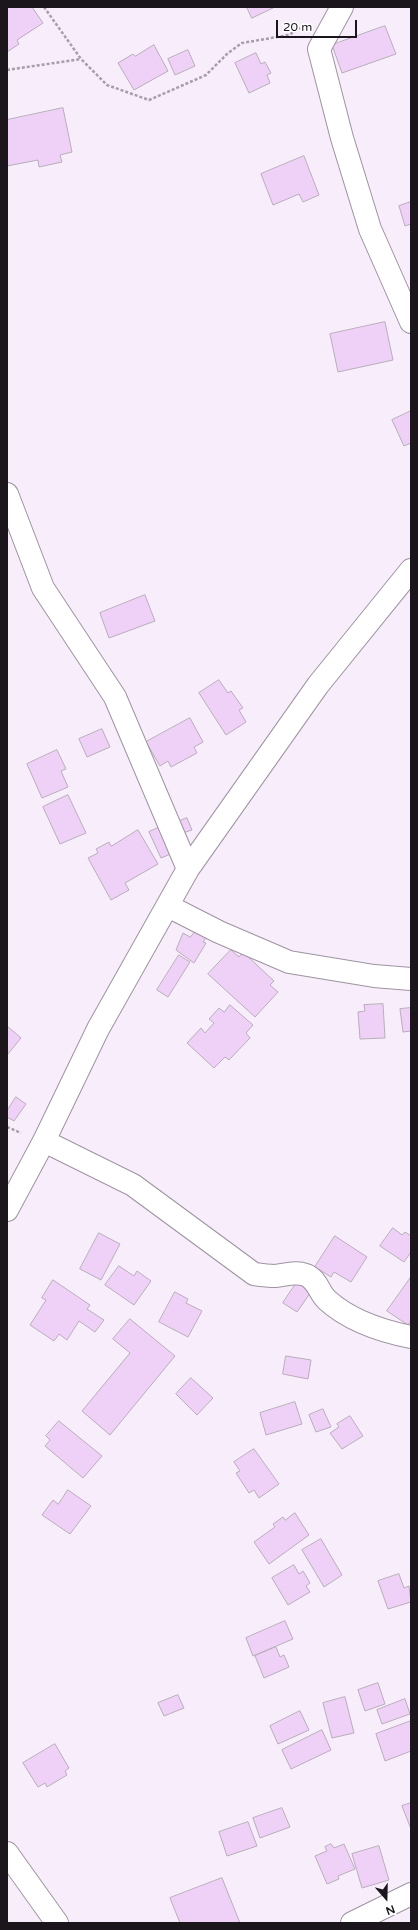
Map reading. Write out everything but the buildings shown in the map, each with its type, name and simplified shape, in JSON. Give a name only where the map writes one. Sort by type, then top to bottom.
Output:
[{"type":"street","points":[[342,7],[319,49],[342,138],[370,229],[411,322]]},
{"type":"street","points":[[7,494],[43,588],[115,697],[188,869]]},
{"type":"street","points":[[7,1210],[44,1141],[98,1029],[188,869],[318,685],[411,570]]},
{"type":"street","points":[[168,906],[219,932],[290,962],[374,976],[411,979]]},
{"type":"street","points":[[44,1141],[133,1185],[254,1274],[275,1276],[291,1272],[306,1275],[318,1284],[325,1298],[338,1310],[364,1324],[395,1334],[411,1337]]},
{"type":"street","points":[[7,1853],[57,1923]]},
{"type":"street","points":[[352,1923],[411,1894]]},
{"type":"path","points":[[44,7],[81,59],[107,85],[149,100],[206,75],[228,53],[242,43],[289,35],[302,27]]},
{"type":"path","points":[[7,70],[81,59]]}]
